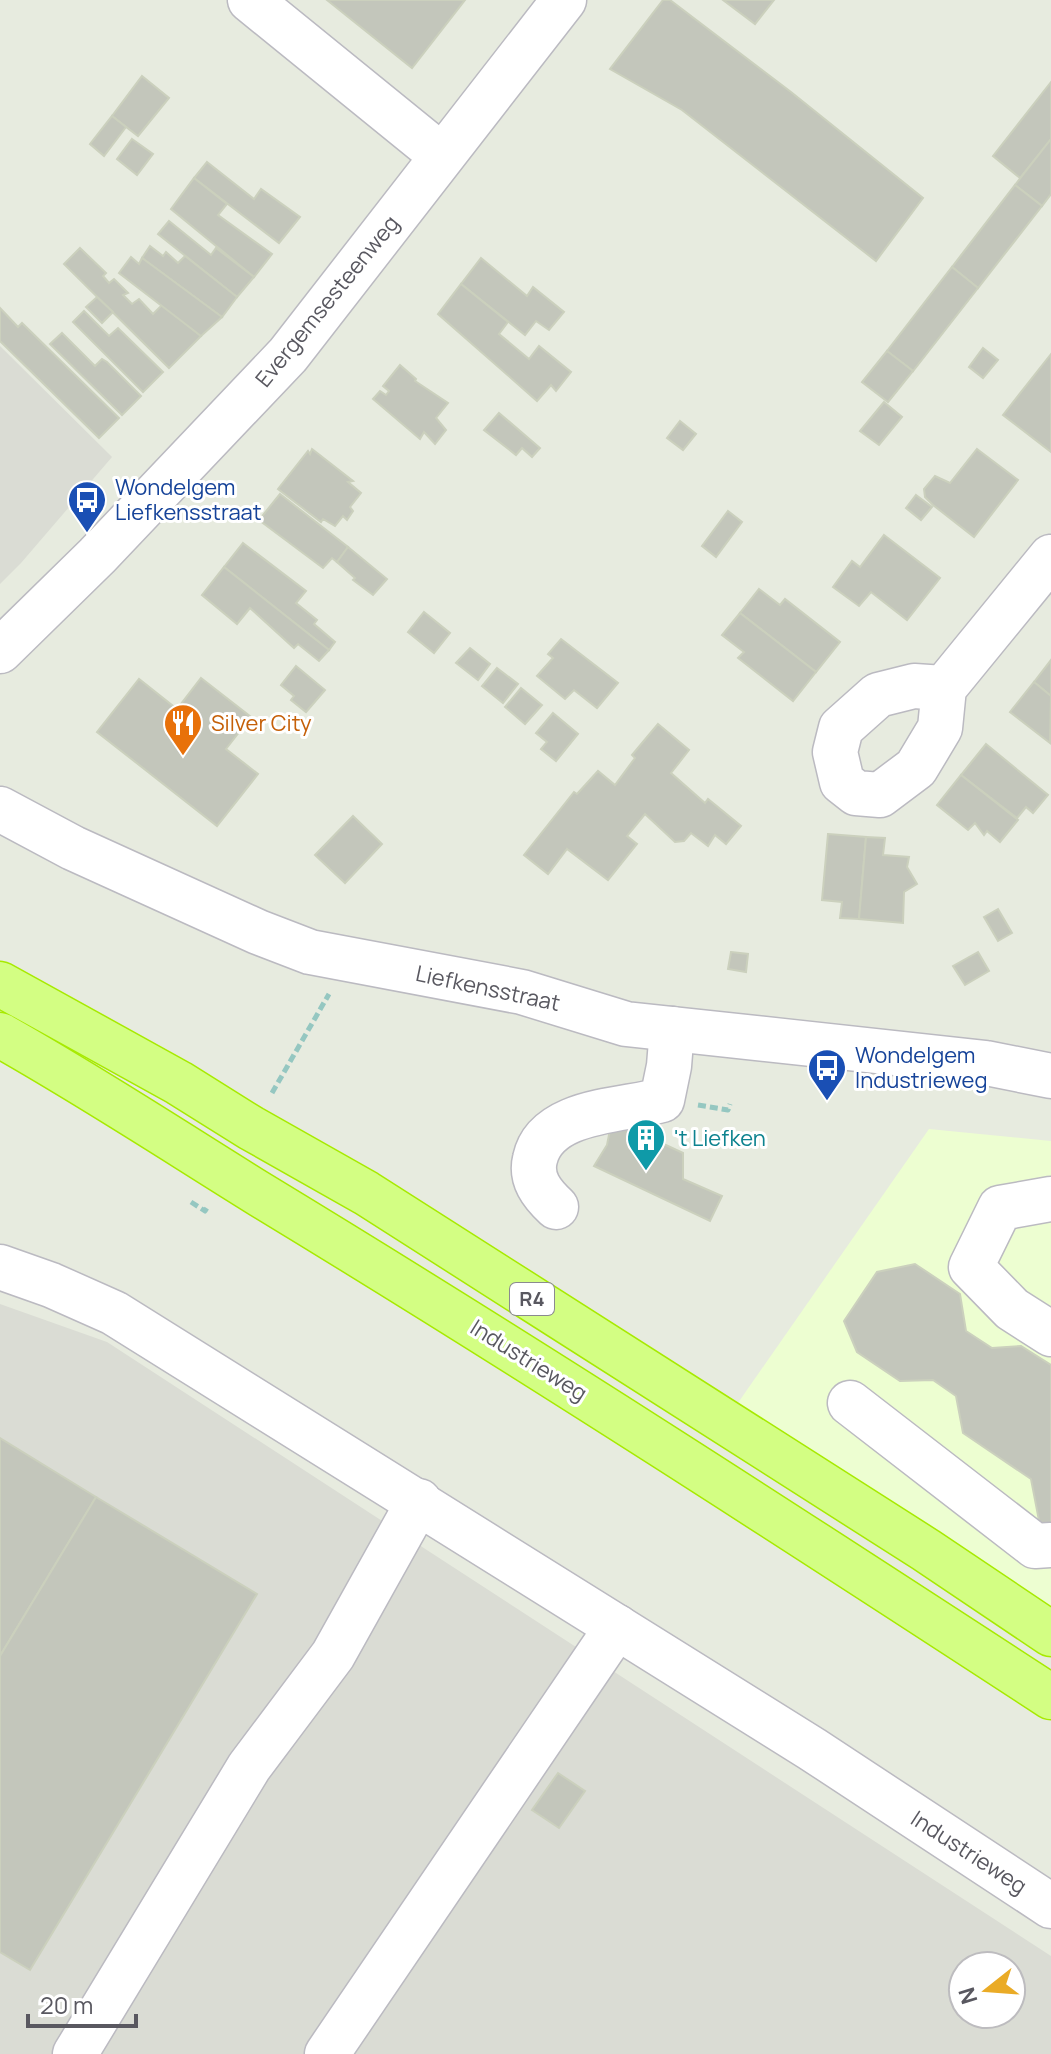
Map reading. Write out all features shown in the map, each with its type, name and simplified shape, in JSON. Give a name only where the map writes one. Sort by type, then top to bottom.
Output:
[{"type":"highway","name":"R4","points":[[0,984],[179,1083],[366,1193],[926,1550],[1051,1634]]},
{"type":"highway","name":"Industrieweg","points":[[0,1035],[76,1078],[470,1322],[1051,1697]]},
{"type":"street","points":[[250,0],[442,156]]},
{"type":"street","name":"Evergemsesteenweg","points":[[0,651],[97,556],[288,355],[564,0]]},
{"type":"street","points":[[944,688],[1051,557]]},
{"type":"street","name":"Liefkensstraat","points":[[0,809],[73,848],[258,932],[310,952],[522,992],[626,1024],[986,1063],[1051,1076]]},
{"type":"street","points":[[556,1207],[541,1194],[532,1168],[537,1147],[551,1133],[587,1114],[662,1100],[672,1029]]},
{"type":"street","points":[[1051,1199],[1000,1208],[971,1267],[1012,1309],[1051,1334]]},
{"type":"street","name":"Industrieweg","points":[[0,1240],[812,1749],[1051,1906]]},
{"type":"street","name":"Industrieweg","points":[[0,1267],[114,1313]]},
{"type":"street","points":[[850,1403],[1035,1546],[1051,1545]]},
{"type":"street","points":[[75,2054],[249,1767],[333,1655],[419,1501]]},
{"type":"street","points":[[327,2054],[617,1627]]},
{"type":"shaded area","points":[[0,346],[112,457],[0,584]]},
{"type":"shaded area","points":[[929,1129],[1051,1141],[1051,1620],[733,1410]]},
{"type":"shaded area","points":[[0,1304],[107,1342],[1051,1956],[1051,2054],[0,2054]]},
{"type":"building","points":[[327,0],[465,0],[412,68]]},
{"type":"building","points":[[663,0],[670,0],[791,92],[923,198],[876,261],[682,110],[610,69]]},
{"type":"building","points":[[723,0],[774,0],[755,24]]},
{"type":"building","points":[[142,76],[169,98],[138,136],[112,116]]},
{"type":"building","points":[[1051,82],[1051,139],[1020,178],[993,156]]},
{"type":"building","points":[[112,116],[126,127],[104,156],[90,144]]},
{"type":"building","points":[[132,139],[153,154],[137,175],[117,159]]},
{"type":"building","points":[[1051,139],[1051,194],[1042,206],[1015,185]]},
{"type":"building","points":[[207,162],[254,199],[261,189],[300,217],[279,243],[194,178]]},
{"type":"building","points":[[194,178],[227,204],[218,215],[272,254],[254,277],[171,209]]},
{"type":"building","points":[[1015,185],[1042,206],[978,288],[952,267]]},
{"type":"building","points":[[169,221],[211,255],[216,248],[254,277],[237,297],[158,234]]},
{"type":"building","points":[[150,246],[163,256],[166,252],[178,263],[185,256],[237,297],[222,317],[142,258]]},
{"type":"building","points":[[80,248],[106,273],[103,276],[109,283],[114,279],[128,293],[123,295],[132,304],[139,299],[153,314],[162,305],[201,336],[169,368],[64,264]]},
{"type":"building","points":[[131,257],[139,264],[142,258],[222,317],[201,336],[119,273]]},
{"type":"building","points":[[481,258],[527,296],[533,287],[564,312],[549,330],[536,321],[525,335],[461,284]]},
{"type":"building","points":[[952,267],[978,288],[913,371],[887,351]]},
{"type":"building","points":[[461,284],[508,322],[499,334],[529,359],[539,346],[571,372],[556,391],[551,385],[537,401],[438,314]]},
{"type":"building","points":[[97,297],[113,312],[102,323],[86,307]]},
{"type":"building","points":[[0,308],[18,327],[22,323],[119,418],[99,438],[0,341]]},
{"type":"building","points":[[84,311],[109,336],[118,328],[163,372],[143,392],[73,322]]},
{"type":"building","points":[[62,333],[95,366],[102,359],[107,362],[141,396],[122,415],[50,344]]},
{"type":"building","points":[[983,348],[998,360],[983,378],[969,367]]},
{"type":"building","points":[[887,351],[913,371],[888,402],[862,382]]},
{"type":"building","points":[[1051,354],[1051,452],[1003,415]]},
{"type":"building","points":[[400,365],[415,381],[448,403],[436,418],[446,430],[435,444],[424,432],[420,439],[373,399],[380,391],[386,395],[389,391],[383,386]]},
{"type":"building","points":[[884,402],[902,417],[879,445],[860,431]]},
{"type":"building","points":[[499,413],[540,448],[532,457],[522,448],[516,455],[484,430]]},
{"type":"building","points":[[680,421],[696,434],[683,450],[667,438]]},
{"type":"building","points":[[312,449],[353,481],[348,482],[361,493],[350,507],[353,511],[347,520],[343,516],[335,526],[323,519],[321,522],[278,489]]},
{"type":"building","points":[[977,449],[1018,480],[974,537],[933,505],[925,497],[924,489],[935,476],[950,483]]},
{"type":"building","points":[[280,494],[348,547],[337,562],[332,558],[323,568],[259,520]]},
{"type":"building","points":[[916,495],[932,507],[921,520],[906,508]]},
{"type":"building","points":[[728,511],[742,522],[716,557],[702,546]]},
{"type":"building","points":[[884,535],[940,578],[907,620],[871,592],[859,606],[833,587],[852,561],[860,567]]},
{"type":"building","points":[[243,543],[306,591],[296,603],[317,620],[314,624],[335,642],[329,650],[224,567]]},
{"type":"building","points":[[348,547],[387,579],[373,595],[353,580],[355,578],[337,562]]},
{"type":"building","points":[[224,567],[329,650],[319,661],[298,644],[294,648],[250,608],[237,624],[202,595]]},
{"type":"building","points":[[759,589],[780,605],[785,599],[840,642],[816,672],[740,613]]},
{"type":"building","points":[[424,612],[450,633],[434,653],[408,632]]},
{"type":"building","points":[[740,613],[816,672],[793,701],[738,658],[744,652],[722,635]]},
{"type":"building","points":[[561,639],[618,683],[597,708],[574,690],[565,699],[537,676],[553,658],[548,654]]},
{"type":"building","points":[[470,648],[490,664],[478,680],[456,663]]},
{"type":"building","points":[[1051,660],[1051,696],[1034,682]]},
{"type":"building","points":[[296,666],[325,690],[306,712],[291,700],[294,696],[281,685]]},
{"type":"building","points":[[497,668],[518,684],[503,703],[482,686]]},
{"type":"building","name":"Silver City","points":[[201,678],[251,717],[226,749],[258,774],[217,826],[97,732],[139,679],[177,709]]},
{"type":"building","points":[[1034,682],[1051,696],[1050,743],[1010,712]]},
{"type":"building","points":[[521,688],[542,705],[525,724],[505,707]]},
{"type":"building","points":[[553,713],[578,734],[556,761],[541,749],[547,742],[536,733]]},
{"type":"building","points":[[658,724],[689,750],[671,773],[705,803],[708,799],[741,826],[726,844],[715,835],[708,846],[691,833],[684,841],[675,842],[645,814],[627,836],[637,844],[608,880],[567,849],[548,874],[524,855],[574,792],[577,794],[598,771],[615,785],[635,758],[632,755]]},
{"type":"building","points":[[986,744],[1048,795],[1033,813],[1026,807],[1017,818],[961,775]]},
{"type":"building","points":[[961,775],[1018,820],[1000,842],[987,831],[984,835],[975,823],[968,830],[937,805]]},
{"type":"building","points":[[353,816],[382,844],[345,883],[315,855]]},
{"type":"building","points":[[828,834],[866,837],[859,919],[840,918],[842,902],[822,900]]},
{"type":"building","points":[[866,837],[885,838],[883,855],[909,857],[907,867],[917,884],[904,892],[903,923],[859,919]]},
{"type":"building","points":[[998,909],[1012,933],[998,941],[984,917]]},
{"type":"building","points":[[731,952],[748,954],[746,972],[728,969]]},
{"type":"building","points":[[978,952],[989,971],[965,985],[953,966]]},
{"type":"building","name":"'t Liefken","points":[[612,1120],[683,1153],[683,1179],[722,1196],[710,1221],[594,1166],[607,1145]]},
{"type":"building","points":[[915,1264],[960,1294],[966,1331],[992,1348],[1021,1346],[1051,1365],[1051,1529],[1041,1531],[1031,1479],[963,1433],[956,1396],[933,1380],[900,1381],[857,1352],[844,1321],[877,1272]]},
{"type":"building","points":[[0,1438],[96,1497],[0,1656]]},
{"type":"building","points":[[96,1497],[257,1594],[30,1970],[0,1952],[0,1656]]},
{"type":"building","points":[[558,1773],[585,1791],[559,1828],[532,1810]]},
{"type":"place","name":"Wondelgem Liefkensstraat","points":[[87,534]]},
{"type":"place","name":"Silver City","points":[[183,757]]},
{"type":"place","name":"Wondelgem Industrieweg","points":[[827,1102]]},
{"type":"place","name":"'t Liefken","points":[[646,1172]]}]
